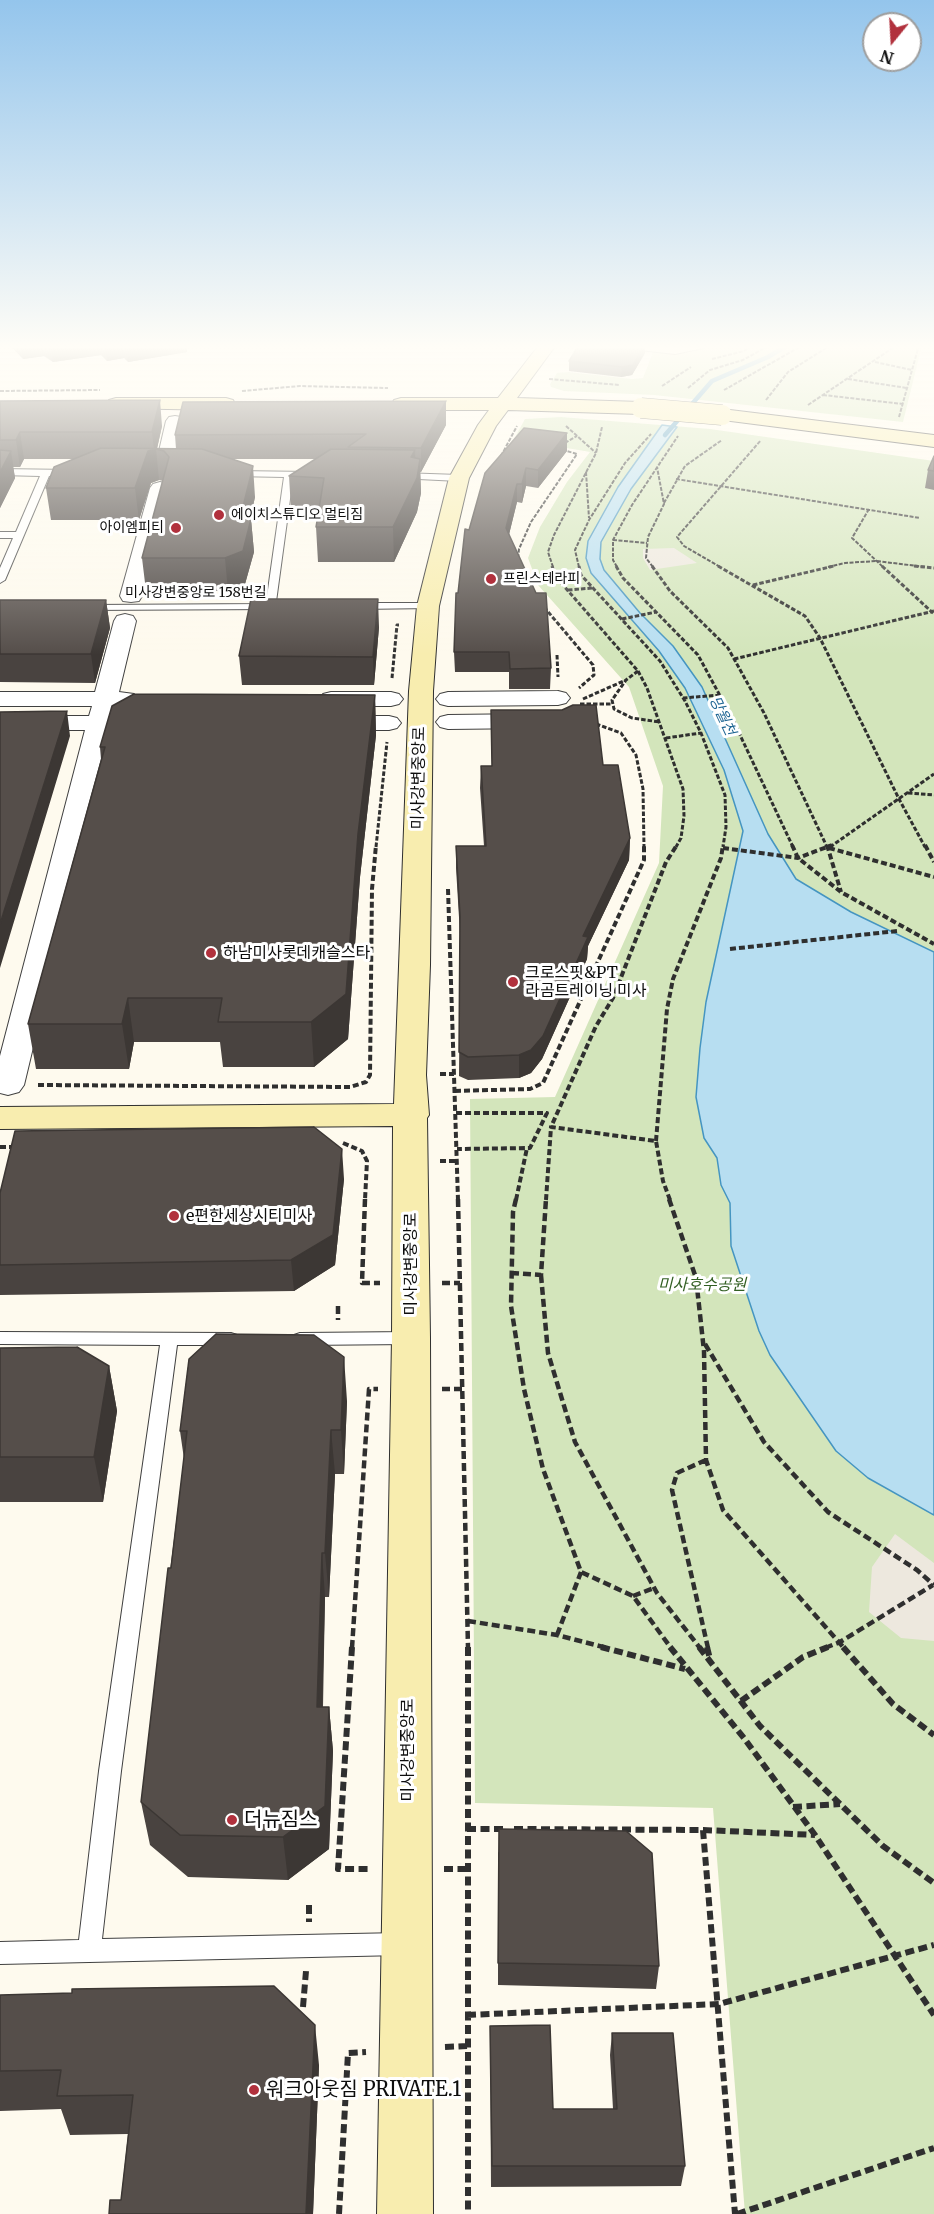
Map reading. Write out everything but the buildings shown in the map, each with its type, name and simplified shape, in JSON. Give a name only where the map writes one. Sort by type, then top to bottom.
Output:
[{"type":"street","points":[[131,596],[166,475],[170,448]]},
{"type":"street","name":"미사강변중앙로","points":[[405,2214],[411,1338],[410,1074],[421,708],[428,606],[459,478],[475,448]]},
{"type":"street","points":[[8,1084],[125,621]]},
{"type":"street","points":[[0,699],[103,711],[146,723]]},
{"type":"street","points":[[0,723],[103,711],[151,699]]},
{"type":"street","points":[[389,723],[308,711],[391,699]]},
{"type":"street","points":[[448,710],[565,706]]},
{"type":"street","points":[[0,1118],[411,1115]]},
{"type":"lane","points":[[0,472],[84,473]]},
{"type":"lane","points":[[0,580],[46,473]]},
{"type":"lane","points":[[223,474],[319,475]]},
{"type":"lane","points":[[271,607],[289,475]]},
{"type":"lane","points":[[391,476],[459,478]]},
{"type":"lane","points":[[0,535],[18,535]]},
{"type":"lane","points":[[353,607],[428,606]]},
{"type":"lane","name":"미사강변중앙로 158번길","points":[[82,609],[282,607]]},
{"type":"lane","points":[[0,1338],[253,1339]]},
{"type":"lane","points":[[289,1339],[411,1338]]},
{"type":"lane","points":[[89,1951],[110,1771],[169,1340]]},
{"type":"lane","points":[[0,1953],[407,1944]]},
{"type":"path","points":[[519,561],[519,549],[531,522],[577,454],[557,448]]},
{"type":"path","points":[[591,448],[596,453]]},
{"type":"path","points":[[597,448],[554,535],[548,552],[556,577],[638,671],[660,722],[683,789],[684,816],[681,838],[666,862],[613,998],[596,1026],[551,1127],[541,1275],[548,1353],[575,1443],[654,1588],[760,1726],[883,1846],[934,1883]]},
{"type":"path","points":[[638,448],[625,464],[589,520],[575,550],[581,575],[660,661],[701,733],[724,795],[726,827],[722,858],[673,979],[667,1009],[656,1141],[663,1181],[696,1278],[703,1340],[706,1460],[723,1510],[893,1704],[934,1735]]},
{"type":"path","points":[[670,448],[613,540],[613,560],[622,578],[698,655],[720,695],[798,858],[841,892],[934,944]]},
{"type":"path","points":[[710,448],[685,466],[676,478],[648,537],[646,558],[670,591],[728,648],[764,713],[828,848],[841,892]]},
{"type":"path","points":[[754,448],[677,537],[684,546],[805,616],[820,638],[899,799],[934,862]]},
{"type":"path","points":[[657,466],[664,504]]},
{"type":"path","points":[[586,471],[589,520]]},
{"type":"path","points":[[676,478],[920,518]]},
{"type":"path","points":[[869,509],[852,538],[933,612]]},
{"type":"path","points":[[613,540],[647,543]]},
{"type":"path","points":[[753,585],[845,563],[876,561],[934,568]]},
{"type":"path","points":[[567,591],[593,588]]},
{"type":"path","points":[[542,604],[595,670],[591,680],[565,706]]},
{"type":"path","points":[[621,620],[656,612]]},
{"type":"path","points":[[734,659],[933,612]]},
{"type":"path","points":[[391,699],[397,625]]},
{"type":"path","points":[[565,706],[626,680],[638,671]]},
{"type":"path","points":[[626,680],[612,699],[612,704],[619,713],[632,718],[660,722]]},
{"type":"path","points":[[682,698],[720,695]]},
{"type":"path","points":[[565,706],[612,704]]},
{"type":"path","points":[[455,1091],[530,1089],[543,1083],[644,860],[643,789],[636,755],[621,733],[565,706]]},
{"type":"path","points":[[8,1084],[350,1087],[366,1082],[370,1076],[372,889],[389,723]]},
{"type":"path","points":[[666,738],[701,733]]},
{"type":"path","points":[[723,848],[798,858],[828,848],[934,774]]},
{"type":"path","points":[[907,793],[934,795]]},
{"type":"path","points":[[828,848],[934,877]]},
{"type":"path","points":[[447,886],[456,1113],[468,1621],[468,2214]]},
{"type":"path","points":[[730,949],[897,931]]},
{"type":"path","points":[[456,1113],[547,1113],[530,1148],[457,1149]]},
{"type":"path","points":[[551,1127],[656,1141]]},
{"type":"path","points":[[333,1143],[353,1146],[362,1151],[367,1161],[362,1283]]},
{"type":"path","points":[[0,1147],[24,1147]]},
{"type":"path","points":[[527,1148],[513,1212],[511,1306],[527,1400],[543,1469],[581,1572],[558,1635]]},
{"type":"path","points":[[511,1273],[541,1275]]},
{"type":"path","points":[[703,1340],[721,1375],[764,1442],[828,1512],[917,1570],[934,1585],[840,1642],[803,1657],[741,1701]]},
{"type":"path","points":[[338,1869],[369,1389]]},
{"type":"path","points":[[706,1460],[677,1473],[672,1490],[711,1662]]},
{"type":"path","points":[[581,1572],[633,1596],[686,1670],[744,1738],[815,1835],[934,2015]]},
{"type":"path","points":[[633,1596],[654,1588]]},
{"type":"path","points":[[468,1621],[558,1635],[686,1670]]},
{"type":"path","points":[[793,1807],[841,1804]]},
{"type":"path","points":[[467,1829],[703,1830],[815,1835]]},
{"type":"path","points":[[703,1830],[736,2214],[934,2148]]},
{"type":"path","points":[[467,2015],[719,2004],[934,1945]]},
{"type":"path","points":[[339,2214],[348,2053]]},
{"type":"green space","name":"미사호수공원","points":[[568,448],[845,448],[934,461],[934,2214],[745,2214],[713,1808],[475,1803],[470,1099],[555,1097],[659,863],[663,786],[629,687],[538,585],[528,558],[540,527],[567,482],[590,452]]},
{"type":"shaded area","points":[[674,548],[697,563],[650,570],[643,558],[643,549]]},
{"type":"shaded area","points":[[895,1534],[934,1563],[934,1641],[901,1638],[869,1612],[872,1567]]},
{"type":"water","points":[[645,448],[661,448],[631,489],[601,542],[600,559],[604,570],[640,613],[673,646],[702,687],[768,834],[796,879],[851,912],[934,952],[934,1515],[868,1478],[836,1451],[770,1355],[759,1331],[731,1246],[730,1203],[721,1185],[717,1158],[704,1138],[696,1097],[706,1002],[743,831],[724,770],[685,688],[659,651],[591,573],[586,558],[588,541],[618,487]]},
{"type":"place","name":"에이치스튜디오 멀티짐","points":[[219,515]]},
{"type":"place","name":"아이엠피티","points":[[176,528]]},
{"type":"place","name":"프린스테라피","points":[[491,579]]},
{"type":"place","name":"하남미사롯데캐슬스타","points":[[211,953]]},
{"type":"place","name":"크로스핏&PT 라곰트레이닝 미사","points":[[513,982]]},
{"type":"place","name":"e편한세상시티미사","points":[[174,1216]]},
{"type":"place","name":"더뉴짐스","points":[[232,1820]]},
{"type":"place","name":"워크아웃짐 PRIVATE.1","points":[[254,2090]]},
{"type":"water label","name":"망월천","points":[[722,716]]}]
